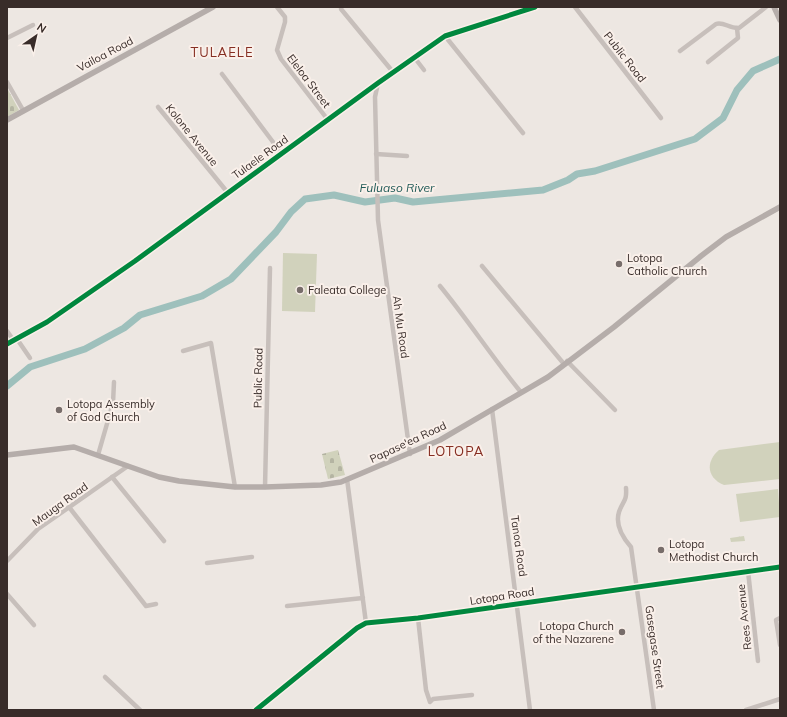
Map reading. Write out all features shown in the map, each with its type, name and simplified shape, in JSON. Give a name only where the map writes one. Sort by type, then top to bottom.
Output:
[{"type":"main road","name":"Vailoa Road","points":[[7,120],[213,7]]},
{"type":"main road","points":[[774,7],[780,20]]},
{"type":"main road","name":"Papase'ea Road","points":[[7,455],[64,447],[81,448],[159,477],[235,487],[321,485],[347,479],[410,454],[440,440],[520,391],[548,377],[614,327],[700,256],[726,237],[780,207]]},
{"type":"street","name":"Eleloa Street","points":[[278,7],[285,17],[285,22],[276,50],[281,59],[328,120]]},
{"type":"street","name":"Tulaele Road","points":[[7,344],[47,322],[282,154],[392,72],[445,36],[535,7]]},
{"type":"street","name":"Public Road","points":[[575,7],[660,118]]},
{"type":"street","points":[[737,28],[766,7]]},
{"type":"street","points":[[341,9],[392,72]]},
{"type":"street","points":[[680,51],[716,24],[719,23],[737,28]]},
{"type":"street","points":[[7,38],[33,25]]},
{"type":"street","points":[[708,62],[738,38],[737,28]]},
{"type":"street","points":[[445,36],[523,133]]},
{"type":"street","points":[[414,57],[424,70]]},
{"type":"street","points":[[222,74],[282,154]]},
{"type":"street","points":[[7,82],[23,110]]},
{"type":"street","points":[[378,83],[375,97],[376,154],[407,156]]},
{"type":"street","name":"Kolone Avenue","points":[[158,107],[228,193]]},
{"type":"street","name":"Ah Mu Road","points":[[376,154],[376,203],[410,454]]},
{"type":"street","points":[[482,266],[566,363],[615,410]]},
{"type":"street","name":"Public Road","points":[[265,487],[270,268]]},
{"type":"street","points":[[440,286],[520,391]]},
{"type":"street","points":[[7,331],[30,358]]},
{"type":"street","points":[[183,351],[211,343],[235,487]]},
{"type":"street","points":[[98,455],[113,403],[114,382]]},
{"type":"street","name":"Tanoa Road","points":[[492,409],[518,602],[530,710]]},
{"type":"street","name":"Mauga Road","points":[[7,561],[38,529],[128,466]]},
{"type":"street","points":[[112,477],[164,541]]},
{"type":"street","points":[[347,479],[366,623]]},
{"type":"street","points":[[626,488],[627,499],[619,512],[619,525],[623,538],[631,547],[638,587]]},
{"type":"street","points":[[69,507],[146,606],[156,604]]},
{"type":"street","points":[[207,563],[252,557]]},
{"type":"street","name":"Lotopa Road","points":[[258,709],[349,634],[366,623],[418,618],[518,602],[780,567]]},
{"type":"street","name":"Rees Avenue","points":[[748,571],[758,661]]},
{"type":"street","name":"Gasegase Street","points":[[638,587],[654,710]]},
{"type":"street","points":[[7,594],[34,625]]},
{"type":"street","points":[[287,606],[363,598]]},
{"type":"street","points":[[418,618],[426,690],[430,702],[433,699],[472,694]]},
{"type":"street","points":[[780,618],[776,620],[780,646]]},
{"type":"street","points":[[106,676],[140,710]]},
{"type":"street","points":[[746,710],[780,699]]},
{"type":"street","points":[[767,704],[769,710]]},
{"type":"green space","points":[[7,88],[19,110],[7,117]]},
{"type":"green space","points":[[283,253],[317,254],[315,312],[282,311]]},
{"type":"green space","points":[[780,442],[780,479],[724,485],[718,482],[711,474],[711,460],[719,450]]},
{"type":"green space","points":[[338,450],[345,475],[328,479],[322,454]]},
{"type":"green space","points":[[778,489],[780,517],[740,522],[736,494]]},
{"type":"green space","points":[[744,536],[745,541],[731,542],[730,538]]},
{"type":"waterway","name":"Fuluaso River","points":[[7,386],[30,367],[85,349],[124,328],[140,315],[202,296],[231,279],[276,232],[291,212],[305,199],[334,195],[365,202],[395,198],[413,202],[543,190],[568,180],[577,174],[595,171],[695,139],[723,118],[737,90],[753,71],[780,59]]},
{"type":"cycle path","points":[[7,344],[47,322],[135,261],[378,83],[445,36],[535,7]]},
{"type":"cycle path","points":[[256,710],[357,628],[366,623],[418,618],[780,567]]},
{"type":"place","name":"Lotopa Catholic Church","points":[[619,264]]},
{"type":"place","name":"Faleata College","points":[[300,290]]},
{"type":"place","name":"Lotopa Assembly of God Church","points":[[59,410]]},
{"type":"place","name":"Lotopa Methodist Church","points":[[661,550]]},
{"type":"place","name":"Lotopa Church of the Nazarene","points":[[622,632]]},
{"type":"district","name":"TULAELE","points":[[222,52]]},
{"type":"district","name":"LOTOPA","points":[[456,451]]}]
